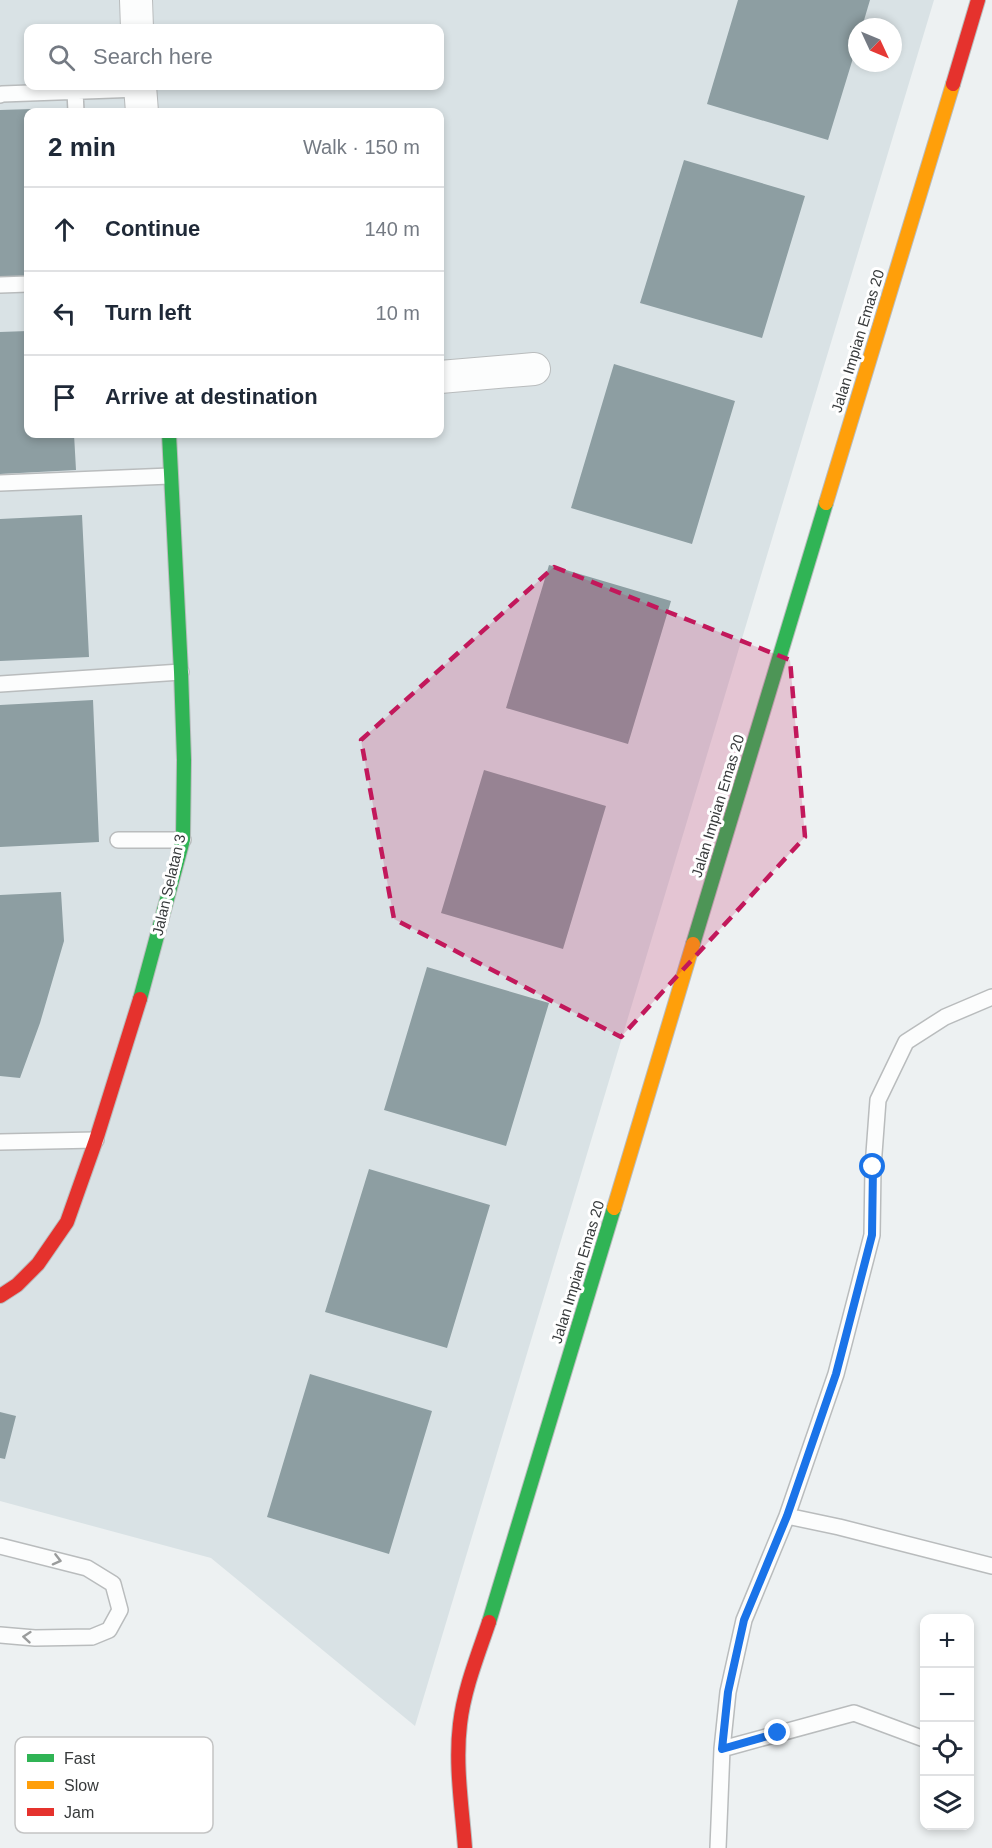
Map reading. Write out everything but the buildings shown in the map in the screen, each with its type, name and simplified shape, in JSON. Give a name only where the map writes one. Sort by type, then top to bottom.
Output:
[{"type":"street","points":[[136,0],[137,24]]},
{"type":"street","name":"Jalan Impian Emas 20","points":[[465,1848],[459,1763],[459,1726],[465,1691],[489,1622],[978,0]]},
{"type":"street","points":[[444,377],[534,369]]},
{"type":"street","name":"Jalan Selatan 3","points":[[0,1296],[16,1285],[38,1264],[67,1222],[96,1140],[143,989],[183,840],[184,760],[181,672],[169,438]]},
{"type":"lane","points":[[0,95],[75,91],[140,96]]},
{"type":"lane","points":[[75,91],[76,108]]},
{"type":"lane","points":[[0,285],[24,284]]},
{"type":"lane","points":[[0,483],[170,476]]},
{"type":"lane","points":[[0,684],[181,672]]},
{"type":"lane","points":[[118,840],[183,840]]},
{"type":"lane","points":[[718,1848],[722,1749],[728,1692],[744,1620],[787,1516],[836,1374],[872,1235],[873,1167],[878,1100],[906,1042],[945,1017],[992,997]]},
{"type":"lane","points":[[0,1142],[96,1140]]},
{"type":"lane","points":[[787,1516],[992,1566]]},
{"type":"lane","points":[[0,1546],[87,1568],[113,1584],[120,1610],[109,1630],[92,1637],[35,1638],[0,1635]]},
{"type":"lane","points":[[722,1749],[854,1713],[920,1738]]},
{"type":"highlighted area","points":[[554,567],[790,660],[805,837],[621,1037],[394,919],[361,740]]},
{"type":"shaded area","points":[[0,0],[934,0],[415,1726],[211,1558],[0,1501]]},
{"type":"traffic: fast","points":[[140,999],[183,840],[184,760],[181,672],[169,438]]},
{"type":"traffic: fast","points":[[693,944],[826,503]]},
{"type":"traffic: fast","points":[[489,1622],[614,1208]]},
{"type":"traffic: slow","points":[[826,503],[953,84]]},
{"type":"traffic: slow","points":[[614,1208],[693,944]]},
{"type":"traffic: jam","points":[[953,84],[978,0]]},
{"type":"traffic: jam","points":[[0,1296],[17,1285],[38,1264],[67,1222],[96,1140],[140,999]]},
{"type":"traffic: jam","points":[[465,1848],[459,1770],[460,1724],[468,1685],[489,1622]]},
{"type":"route","points":[[778,1733],[722,1749],[728,1692],[744,1620],[787,1516],[836,1374],[872,1235],[873,1167]]}]
